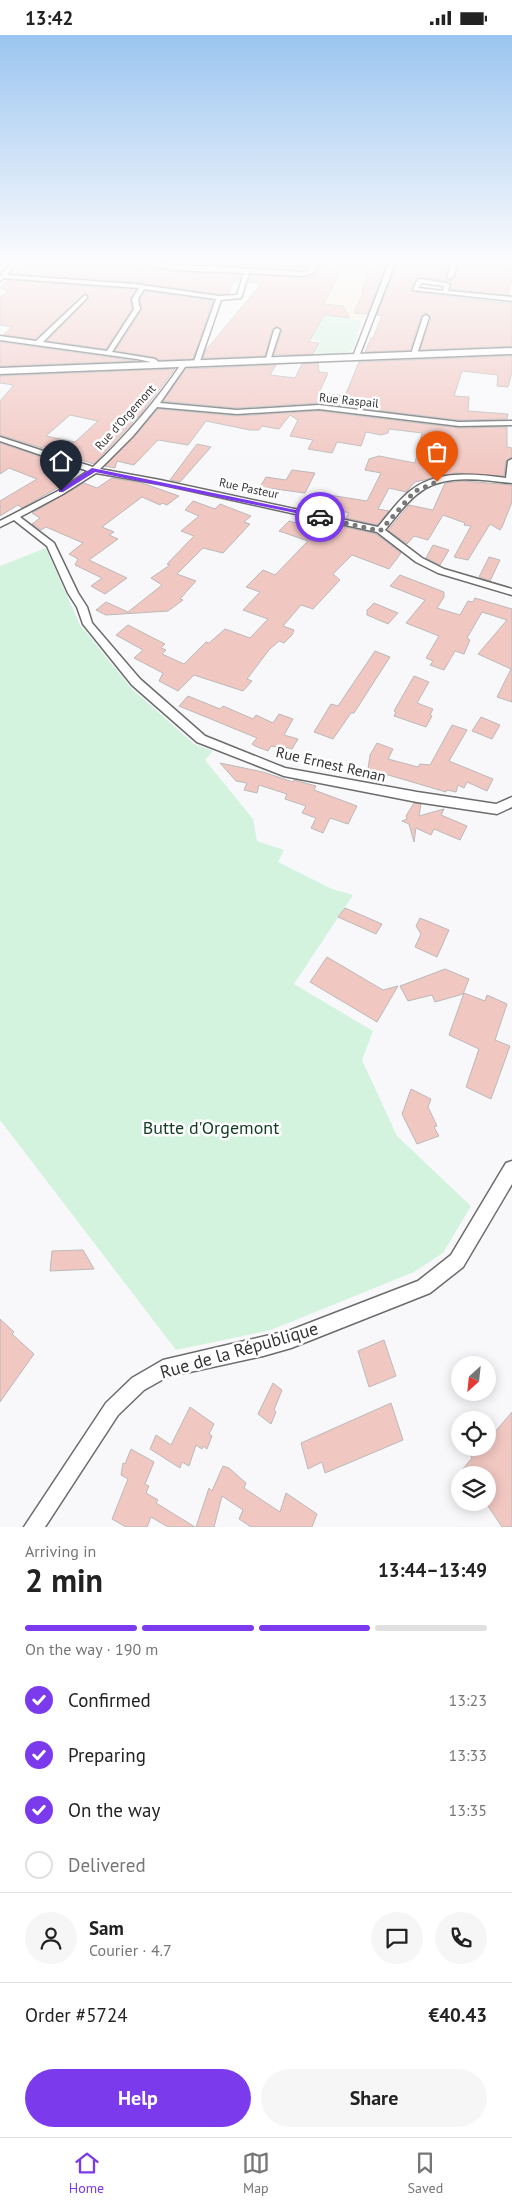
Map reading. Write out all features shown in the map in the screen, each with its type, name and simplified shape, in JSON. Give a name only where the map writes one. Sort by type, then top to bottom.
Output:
[{"type":"main road","points":[[0,371],[512,351]]},
{"type":"street","points":[[38,343],[49,333]]},
{"type":"street","points":[[109,352],[122,333]]},
{"type":"street","points":[[196,364],[207,333]]},
{"type":"street","points":[[267,361],[276,333]]},
{"type":"street","points":[[359,357],[357,354],[365,333]]},
{"type":"street","points":[[416,355],[415,351],[421,333]]},
{"type":"street","points":[[0,338],[109,352],[153,360],[159,365]]},
{"type":"street","name":"Rue d'Orgemont","points":[[0,524],[61,491],[94,470],[154,405],[184,364]]},
{"type":"street","name":"Rue Raspail","points":[[154,405],[237,412],[319,407],[459,424],[512,423]]},
{"type":"street","name":"Rue Pasteur","points":[[0,439],[94,470],[160,482],[380,531],[418,560],[441,571],[512,592]]},
{"type":"street","points":[[380,531],[415,491],[423,486],[464,475],[511,481],[512,461]]},
{"type":"street","name":"Rue Ernest Renan","points":[[14,517],[51,545],[73,593],[82,607],[88,624],[136,682],[201,739],[284,772],[336,783],[497,809],[512,802]]},
{"type":"street","name":"Rue de la République","points":[[34,1527],[112,1409],[138,1383],[163,1369],[291,1339],[424,1287],[457,1261],[512,1169]]},
{"type":"green space","points":[[314,333],[358,333],[354,349],[346,353],[314,355],[321,341],[311,339]]},
{"type":"green space","name":"Butte d'Orgemont","points":[[46,548],[80,625],[132,689],[194,744],[213,751],[205,760],[253,819],[257,841],[284,850],[278,862],[332,889],[353,895],[294,984],[373,1031],[362,1060],[397,1136],[471,1206],[443,1253],[414,1272],[271,1330],[176,1350],[0,1120],[0,566]]},
{"type":"building","points":[[6,333],[42,333],[35,339],[3,335]]},
{"type":"building","points":[[55,333],[117,333],[106,349],[47,341]]},
{"type":"building","points":[[127,333],[202,333],[193,359],[159,360],[155,357],[115,351]]},
{"type":"building","points":[[221,333],[271,333],[265,356],[203,358],[206,350]]},
{"type":"building","points":[[281,333],[314,333],[309,342],[319,343],[313,354],[274,355]]},
{"type":"building","points":[[375,333],[416,333],[410,350],[365,352],[371,338],[373,338]]},
{"type":"building","points":[[426,333],[512,333],[512,346],[420,350]]},
{"type":"building","points":[[0,342],[136,361],[0,366]]},
{"type":"building","points":[[512,356],[512,372],[508,387],[497,386],[498,375],[462,371],[454,396],[469,397],[468,411],[508,414],[507,419],[459,420],[319,403],[237,408],[163,401],[186,369],[276,365],[270,375],[295,378],[302,364],[318,363],[319,372],[328,373],[319,393],[345,396],[359,362]]},
{"type":"building","points":[[175,369],[139,416],[94,464],[0,435],[0,401],[14,385],[0,383],[0,376]],"holes":[[[70,415],[98,421],[75,442],[46,436]]]},
{"type":"building","points":[[158,409],[237,416],[319,411],[459,428],[507,427],[507,447],[512,448],[512,457],[506,461],[504,476],[455,473],[415,482],[406,492],[389,488],[378,509],[389,511],[377,525],[346,518],[349,513],[323,506],[329,495],[367,501],[381,473],[365,470],[369,459],[379,456],[415,463],[422,433],[389,429],[388,433],[381,435],[366,432],[361,446],[337,442],[332,453],[308,449],[313,440],[290,436],[298,420],[290,415],[279,429],[262,426],[259,430],[250,430],[206,421],[188,445],[158,440],[134,465],[117,461],[115,468],[105,466]]},
{"type":"building","points":[[0,443],[74,468],[58,472],[73,479],[22,508],[18,505],[0,516],[0,501],[37,479],[9,468],[0,474]]},
{"type":"building","points":[[197,444],[211,447],[180,482],[170,480]]},
{"type":"building","points":[[292,470],[315,473],[305,493],[260,487],[266,477],[286,480]]},
{"type":"building","points":[[112,478],[142,483],[179,496],[167,505],[162,503],[160,505],[142,497],[102,527],[114,532],[109,535],[118,539],[89,560],[127,578],[105,594],[91,586],[102,578],[75,565],[78,559],[69,554],[83,543],[46,527],[41,530],[32,524],[40,518],[32,513],[84,483],[97,488]]},
{"type":"building","points":[[462,481],[512,485],[512,502],[502,527],[500,530],[490,524],[468,560],[454,557],[471,526],[464,525],[465,523],[443,515],[428,540],[414,536],[407,544],[388,530],[409,505],[433,510],[445,483]]},
{"type":"building","points":[[193,501],[215,509],[220,504],[251,516],[244,522],[250,524],[223,553],[203,548],[177,574],[196,581],[180,599],[183,600],[168,611],[106,615],[96,610],[106,602],[128,612],[162,585],[151,578],[170,565],[167,564],[194,536],[181,531],[199,516],[185,510]]},
{"type":"building","points":[[289,521],[336,534],[341,526],[376,534],[401,553],[389,569],[352,555],[333,574],[340,580],[313,609],[301,605],[283,626],[294,630],[292,635],[284,643],[279,641],[269,650],[247,679],[252,681],[243,691],[194,675],[178,691],[159,681],[163,673],[134,658],[143,650],[116,635],[128,625],[165,644],[161,648],[166,650],[162,654],[184,664],[206,642],[209,643],[225,629],[250,638],[268,619],[243,610],[260,592],[246,587],[263,570],[275,575],[308,541],[279,531]]},
{"type":"building","points":[[433,545],[449,550],[440,565],[426,558]]},
{"type":"building","points":[[489,557],[500,560],[490,581],[479,577]]},
{"type":"building","points":[[400,575],[444,592],[444,597],[437,608],[460,615],[468,601],[473,602],[475,598],[512,609],[512,702],[497,697],[511,669],[478,654],[507,620],[482,612],[467,638],[470,640],[464,654],[455,651],[444,670],[430,665],[433,661],[426,658],[439,636],[406,623],[425,600],[390,586]]},
{"type":"building","points":[[374,603],[398,613],[388,624],[367,615],[367,610]]},
{"type":"building","points":[[375,651],[390,657],[354,713],[351,713],[333,739],[314,732],[331,704],[338,706]]},
{"type":"building","points":[[414,676],[429,682],[417,703],[433,709],[430,715],[432,716],[426,727],[394,716],[396,712],[394,711]]},
{"type":"building","points":[[188,696],[220,709],[223,706],[253,719],[256,715],[273,723],[279,714],[293,719],[284,735],[298,739],[292,749],[279,745],[277,747],[271,746],[268,751],[255,746],[252,744],[257,738],[179,706]]},
{"type":"building","points":[[481,717],[500,725],[492,739],[472,731]]},
{"type":"building","points":[[452,725],[467,730],[449,761],[493,779],[487,791],[467,782],[464,788],[458,785],[456,792],[447,790],[446,792],[368,769],[370,755],[377,743],[393,749],[388,759],[418,767],[420,764],[430,765]]},
{"type":"building","points":[[220,763],[316,786],[314,790],[357,806],[348,824],[330,818],[323,833],[311,828],[316,818],[302,813],[306,806],[285,799],[287,794],[259,785],[257,793],[244,790],[247,783],[236,781]]},
{"type":"building","points":[[414,803],[421,804],[419,816],[444,809],[441,815],[467,826],[460,840],[434,829],[431,835],[416,828],[414,842],[409,824],[402,821],[407,819],[406,816]]},
{"type":"building","points":[[345,908],[382,924],[376,934],[338,917]]},
{"type":"building","points":[[420,918],[449,930],[437,957],[415,947],[421,934],[416,926]]},
{"type":"building","points":[[327,957],[383,990],[398,986],[377,1022],[310,982]]},
{"type":"building","points":[[445,969],[469,979],[463,994],[435,1002],[432,995],[408,1001],[400,986]]},
{"type":"building","points":[[464,993],[485,1001],[487,995],[507,1004],[495,1040],[510,1046],[491,1099],[466,1087],[479,1049],[449,1035]]},
{"type":"building","points":[[411,1089],[431,1099],[428,1107],[437,1126],[434,1127],[439,1136],[417,1144],[402,1114]]},
{"type":"building","points":[[83,1250],[94,1269],[50,1271],[52,1251]]},
{"type":"building","points":[[0,1319],[14,1332],[12,1334],[34,1354],[0,1402]]},
{"type":"building","points":[[384,1340],[396,1376],[369,1387],[358,1351]]},
{"type":"building","points":[[273,1383],[282,1390],[271,1424],[258,1414]]},
{"type":"building","points":[[391,1403],[403,1440],[325,1473],[322,1462],[308,1469],[301,1443]]},
{"type":"building","points":[[190,1407],[214,1424],[209,1434],[212,1436],[207,1449],[203,1446],[202,1449],[196,1445],[189,1466],[182,1462],[180,1468],[150,1449],[156,1435],[171,1445]]},
{"type":"building","points":[[512,1412],[512,1527],[502,1527],[491,1511],[496,1511],[496,1466],[465,1466],[472,1458],[471,1456],[496,1456],[496,1431]]},
{"type":"building","points":[[131,1449],[154,1462],[145,1484],[149,1486],[146,1493],[158,1500],[156,1503],[195,1527],[168,1527],[151,1517],[147,1527],[126,1527],[112,1519],[128,1479],[121,1475],[123,1463],[125,1464]]},
{"type":"building","points":[[223,1466],[229,1468],[246,1483],[244,1488],[280,1512],[286,1493],[317,1514],[312,1527],[251,1527],[239,1519],[243,1510],[222,1496],[214,1527],[196,1527],[209,1488],[212,1491]]},
{"type":"way so far","points":[[320,517],[380,531],[415,491],[423,486],[437,482]]},
{"type":"route","points":[[61,491],[94,470],[160,482],[320,517]]}]
